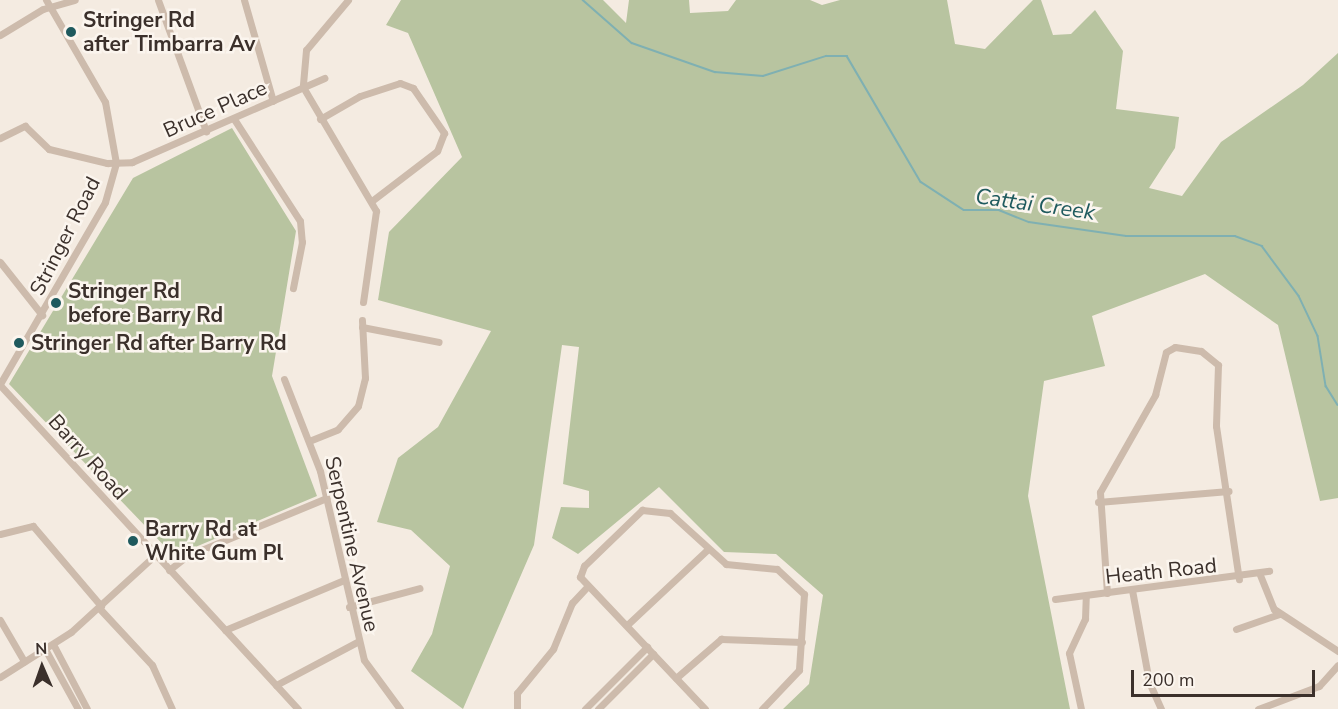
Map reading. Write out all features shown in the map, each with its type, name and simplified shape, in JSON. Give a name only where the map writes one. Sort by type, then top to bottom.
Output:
[{"type":"street","points":[[0,35],[48,4],[75,0]]},
{"type":"street","points":[[158,0],[206,131]]},
{"type":"street","points":[[244,0],[273,101]]},
{"type":"street","points":[[348,0],[306,50],[303,87],[320,119],[373,200],[377,220],[363,302]]},
{"type":"street","name":"Stringer Road","points":[[0,385],[105,202],[116,163],[105,102],[48,4]]},
{"type":"street","name":"Bruce Place","points":[[116,163],[146,158],[324,78]]},
{"type":"street","points":[[320,119],[360,96],[400,83],[413,88],[444,134],[437,151],[373,200]]},
{"type":"street","points":[[234,119],[300,221],[302,242],[293,288]]},
{"type":"street","points":[[0,138],[25,126],[49,150],[116,163]]},
{"type":"street","points":[[0,262],[42,315]]},
{"type":"street","points":[[309,441],[338,429],[358,406],[365,378],[362,324],[439,342]]},
{"type":"street","points":[[1107,593],[1098,502],[1107,476],[1155,394],[1166,352],[1175,347],[1201,351],[1218,365],[1216,426],[1229,491],[1239,579]]},
{"type":"street","name":"Serpentine Avenue","points":[[284,379],[309,441],[326,498],[357,642],[368,672],[400,709]]},
{"type":"street","name":"Barry Road","points":[[0,385],[298,709]]},
{"type":"street","points":[[1098,502],[1229,491]]},
{"type":"street","points":[[169,570],[187,556],[326,498]]},
{"type":"street","points":[[705,709],[627,625],[587,587],[580,573],[642,510],[670,513],[707,550],[726,564],[768,565],[784,573],[804,594],[802,642],[795,678],[762,709]]},
{"type":"street","points":[[0,534],[33,526],[152,665],[172,709]]},
{"type":"street","points":[[627,625],[707,550]]},
{"type":"street","points":[[0,676],[53,644],[100,607],[155,555]]},
{"type":"street","name":"Heath Road","points":[[1055,599],[1239,579],[1269,571]]},
{"type":"street","points":[[1260,574],[1280,614],[1337,648]]},
{"type":"street","points":[[225,630],[344,579]]},
{"type":"street","points":[[517,709],[517,693],[553,649],[572,603],[587,587]]},
{"type":"street","points":[[349,607],[420,588]]},
{"type":"street","points":[[1132,590],[1149,682],[1161,709]]},
{"type":"street","points":[[1081,709],[1069,653],[1085,620],[1086,596]]},
{"type":"street","points":[[1236,629],[1280,614]]},
{"type":"street","points":[[0,620],[24,661]]},
{"type":"street","points":[[676,678],[721,639],[802,642]]},
{"type":"street","points":[[276,685],[357,642]]},
{"type":"street","points":[[53,644],[87,709]]},
{"type":"street","points":[[595,707],[647,647]]},
{"type":"street","points":[[45,648],[78,709]]},
{"type":"street","points":[[585,709],[595,707],[653,654]]},
{"type":"street","points":[[1258,709],[1319,686],[1338,665]]},
{"type":"green space","points":[[401,0],[603,0],[626,23],[629,0],[689,0],[690,13],[728,11],[736,0],[810,0],[822,5],[840,0],[947,0],[955,44],[985,49],[1033,0],[1041,0],[1053,35],[1071,34],[1095,10],[1123,51],[1116,109],[1179,117],[1175,148],[1149,188],[1182,196],[1221,142],[1303,85],[1338,53],[1338,498],[1320,501],[1278,325],[1205,274],[1092,316],[1105,366],[1044,381],[1028,496],[1070,709],[783,709],[809,684],[823,595],[776,554],[724,552],[659,487],[578,554],[552,538],[561,507],[589,508],[589,491],[563,484],[579,347],[562,345],[534,545],[463,709],[411,671],[432,634],[450,566],[411,530],[377,522],[398,458],[438,427],[491,331],[378,300],[389,232],[462,157],[408,33],[386,25]]},
{"type":"green space","points":[[232,128],[296,231],[272,376],[317,496],[174,556],[9,384],[133,178]]},
{"type":"waterway","name":"Cattai Creek","points":[[583,0],[632,43],[715,72],[763,76],[826,56],[847,56],[921,182],[964,210],[999,210],[1029,222],[1126,236],[1235,236],[1262,246],[1299,296],[1318,336],[1326,386],[1338,405]]},
{"type":"place","name":"Stringer Rd after Timbarra Av","points":[[71,32]]},
{"type":"place","name":"Stringer Rd before Barry Rd","points":[[56,303]]},
{"type":"place","name":"Stringer Rd after Barry Rd","points":[[19,343]]},
{"type":"place","name":"Barry Rd at White Gum Pl","points":[[133,541]]}]
